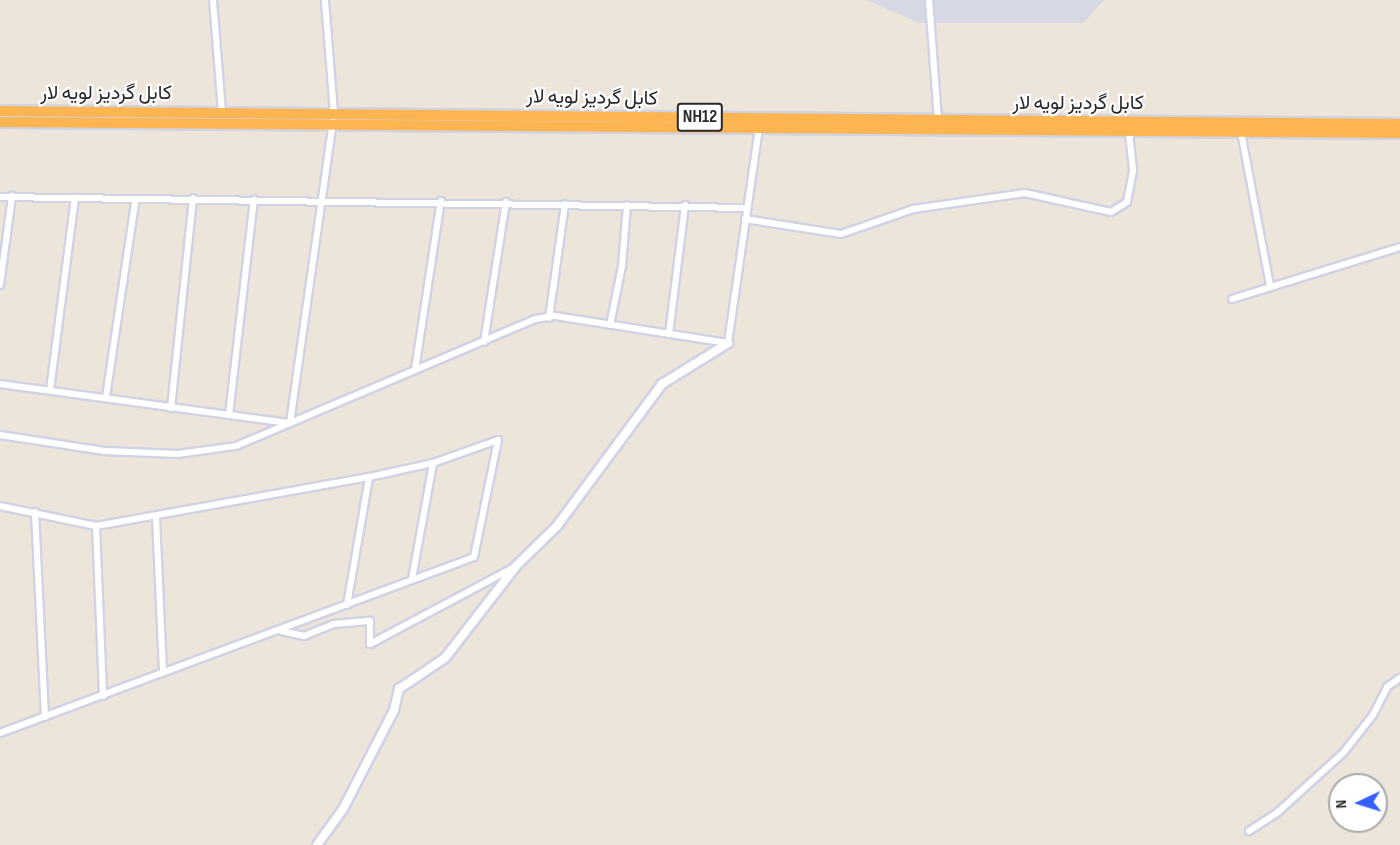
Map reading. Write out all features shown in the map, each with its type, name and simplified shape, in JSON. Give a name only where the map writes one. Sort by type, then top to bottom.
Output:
[{"type":"highway","name":"کابل گردیز لویه لار","points":[[0,111],[222,111],[1400,124]]},
{"type":"highway","name":"کابل گردیز لویه لار","points":[[0,122],[1400,133]]},
{"type":"street","points":[[213,0],[222,111]]},
{"type":"street","points":[[290,423],[334,113],[325,0]]},
{"type":"street","points":[[928,0],[938,120]]},
{"type":"street","points":[[728,344],[760,117]]},
{"type":"street","points":[[745,219],[841,234],[913,209],[1025,193],[1111,212],[1127,202],[1133,171],[1129,132]]},
{"type":"street","points":[[1241,132],[1270,286]]},
{"type":"street","points":[[0,285],[12,196]]},
{"type":"street","points":[[0,197],[135,202],[193,198],[685,205],[747,208]]},
{"type":"street","points":[[50,390],[75,198]]},
{"type":"street","points":[[171,408],[193,198]]},
{"type":"street","points":[[229,415],[254,199]]},
{"type":"street","points":[[415,370],[441,201]]},
{"type":"street","points":[[106,397],[135,202]]},
{"type":"street","points":[[484,342],[506,202]]},
{"type":"street","points":[[549,318],[565,204]]},
{"type":"street","points":[[610,325],[622,266],[627,205]]},
{"type":"street","points":[[669,334],[685,205]]},
{"type":"street","points":[[1232,299],[1400,247]]},
{"type":"street","points":[[0,435],[105,452],[178,454],[236,446],[484,342],[535,318],[610,325],[728,344]]},
{"type":"street","points":[[317,845],[348,799],[394,710],[399,689],[445,658],[516,566],[557,526],[662,384],[728,344]]},
{"type":"street","points":[[0,384],[290,423]]},
{"type":"street","points":[[0,506],[96,526],[156,517],[310,484],[369,477],[433,463],[498,440],[474,557],[280,631],[0,733]]},
{"type":"street","points":[[412,579],[433,463]]},
{"type":"street","points":[[347,605],[369,477]]},
{"type":"street","points":[[35,512],[45,717]]},
{"type":"street","points":[[156,517],[163,672]]},
{"type":"street","points":[[96,526],[104,696]]},
{"type":"street","points":[[280,631],[304,636],[334,624],[370,621],[370,644],[516,566]]},
{"type":"street","points":[[1249,831],[1278,812],[1343,753],[1373,715],[1387,687],[1400,678]]},
{"type":"shaded area","points":[[866,0],[1104,0],[1083,23],[920,23]]}]
